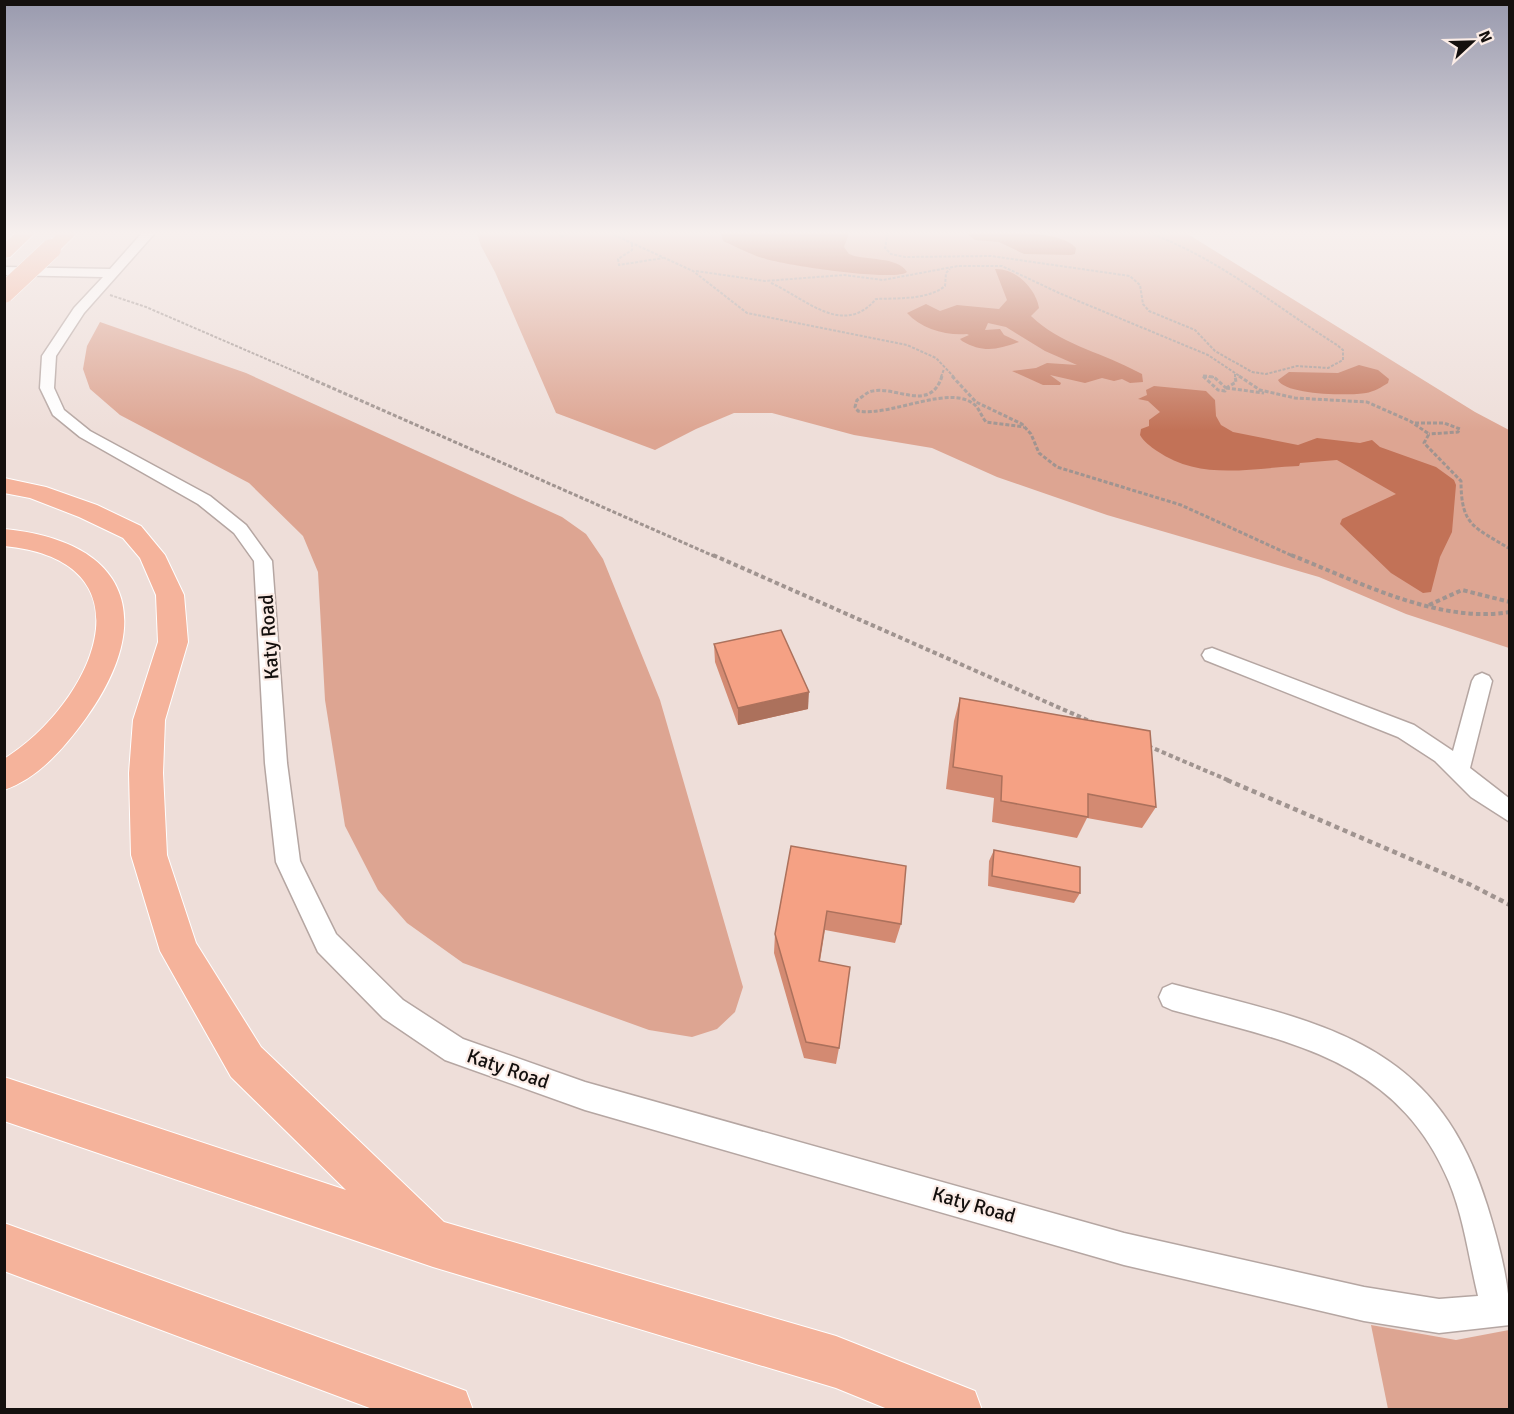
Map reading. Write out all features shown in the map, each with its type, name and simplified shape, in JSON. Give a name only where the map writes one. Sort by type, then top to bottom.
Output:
[{"type":"highway","points":[[4,485],[37,492],[88,511],[132,532],[152,555],[170,595],[173,642],[149,720],[146,773],[149,855],[179,951],[246,1062],[433,1243]]},
{"type":"highway","points":[[4,537],[33,539],[67,550],[95,574],[111,604],[112,629],[100,669],[85,696],[41,750],[4,776]]},
{"type":"highway","points":[[4,1099],[433,1243],[836,1362],[956,1410]]},
{"type":"highway","points":[[4,1247],[447,1410]]},
{"type":"street","name":"Katy Road","points":[[91,299],[79,311],[49,356],[47,388],[58,411],[85,434],[204,500],[240,529],[263,561],[276,763],[288,862],[327,943],[393,1009],[455,1050],[585,1096],[1124,1249],[1364,1304],[1439,1316],[1504,1309]]},
{"type":"street","points":[[1212,654],[1406,731],[1427,742],[1479,790],[1509,812]]},
{"type":"street","points":[[1459,770],[1482,681]]},
{"type":"street","points":[[1172,997],[1332,1042],[1374,1065],[1411,1095],[1442,1135],[1463,1179],[1504,1309]]},
{"type":"path","points":[[133,299],[146,307],[1100,725]]},
{"type":"path","points":[[727,299],[747,314],[907,345],[930,353],[974,403],[986,422],[1027,429]]},
{"type":"path","points":[[803,299],[825,314],[851,314],[865,310],[876,299]]},
{"type":"path","points":[[1073,299],[1208,355],[1260,390],[1277,394]]},
{"type":"path","points":[[1142,299],[1149,311],[1195,330],[1215,351],[1252,372],[1266,374],[1297,366],[1328,368],[1343,360],[1343,350],[1337,345],[1278,308],[1268,299]]},
{"type":"path","points":[[943,367],[943,377],[929,394],[912,396],[871,391],[857,400],[855,407],[858,411],[870,412],[934,398],[960,399],[974,403],[1014,419],[1027,429],[1039,453],[1057,467],[1181,505],[1273,548],[1416,604],[1486,616],[1509,612]]},
{"type":"path","points":[[1233,372],[1236,382],[1226,388],[1225,391],[1218,390],[1203,376],[1214,377],[1226,388],[1366,402],[1410,421],[1430,426],[1448,423],[1460,429],[1458,432],[1429,434],[1410,421]]},
{"type":"path","points":[[1429,434],[1424,443],[1461,480],[1461,504],[1469,523],[1509,549]]},
{"type":"path","points":[[1416,604],[1436,604],[1462,590],[1509,602]]},
{"type":"path","points":[[1144,744],[1471,885],[1509,905]]},
{"type":"shaded area","points":[[507,299],[1293,299],[1475,412],[1509,430],[1509,648],[1406,614],[1319,577],[1107,515],[997,477],[932,448],[854,435],[772,413],[734,413],[655,450],[556,413]]},
{"type":"shaded area","points":[[1036,299],[1039,308],[1031,316],[1042,326],[1066,340],[1142,374],[1143,382],[1130,383],[1122,379],[1114,381],[1102,378],[1085,383],[1050,375],[1061,383],[1060,385],[1043,385],[1012,371],[1036,368],[1047,363],[1077,365],[1045,351],[1006,327],[988,323],[985,330],[1000,329],[1004,335],[1019,342],[1004,347],[983,349],[960,339],[969,335],[967,334],[951,334],[935,330],[919,323],[907,313],[926,304],[940,311],[957,305],[999,309],[1007,300]]},
{"type":"shaded area","points":[[100,322],[246,373],[562,517],[586,534],[603,559],[660,700],[743,987],[735,1012],[717,1029],[692,1037],[649,1030],[463,963],[407,923],[378,890],[345,826],[325,700],[318,572],[303,536],[249,483],[120,415],[90,389],[83,369],[87,346]]},
{"type":"shaded area","points":[[1359,365],[1378,370],[1389,379],[1388,383],[1366,393],[1333,394],[1292,389],[1278,380],[1289,372],[1338,373]]},
{"type":"shaded area","points":[[1154,386],[1206,391],[1215,400],[1216,416],[1221,425],[1233,432],[1298,445],[1317,438],[1360,443],[1372,440],[1380,447],[1436,467],[1454,480],[1456,485],[1452,532],[1440,557],[1431,592],[1423,593],[1391,573],[1340,524],[1342,519],[1396,494],[1337,460],[1300,463],[1299,466],[1226,470],[1190,466],[1173,460],[1145,442],[1140,435],[1141,429],[1149,426],[1149,420],[1160,412],[1148,401],[1138,399],[1147,395],[1146,390]]},
{"type":"shaded area","points":[[1371,1325],[1456,1340],[1509,1330],[1509,1409],[1388,1409]]},
{"type":"building","points":[[781,630],[809,692],[738,708],[714,644]]},
{"type":"building","points":[[960,698],[1150,731],[1156,807],[1088,794],[1088,817],[1001,801],[1002,776],[953,767]]},
{"type":"building","points":[[791,846],[906,866],[901,924],[827,911],[819,961],[850,967],[839,1048],[806,1042],[775,934]]},
{"type":"building","points":[[994,850],[1080,867],[1080,893],[992,876]]}]
